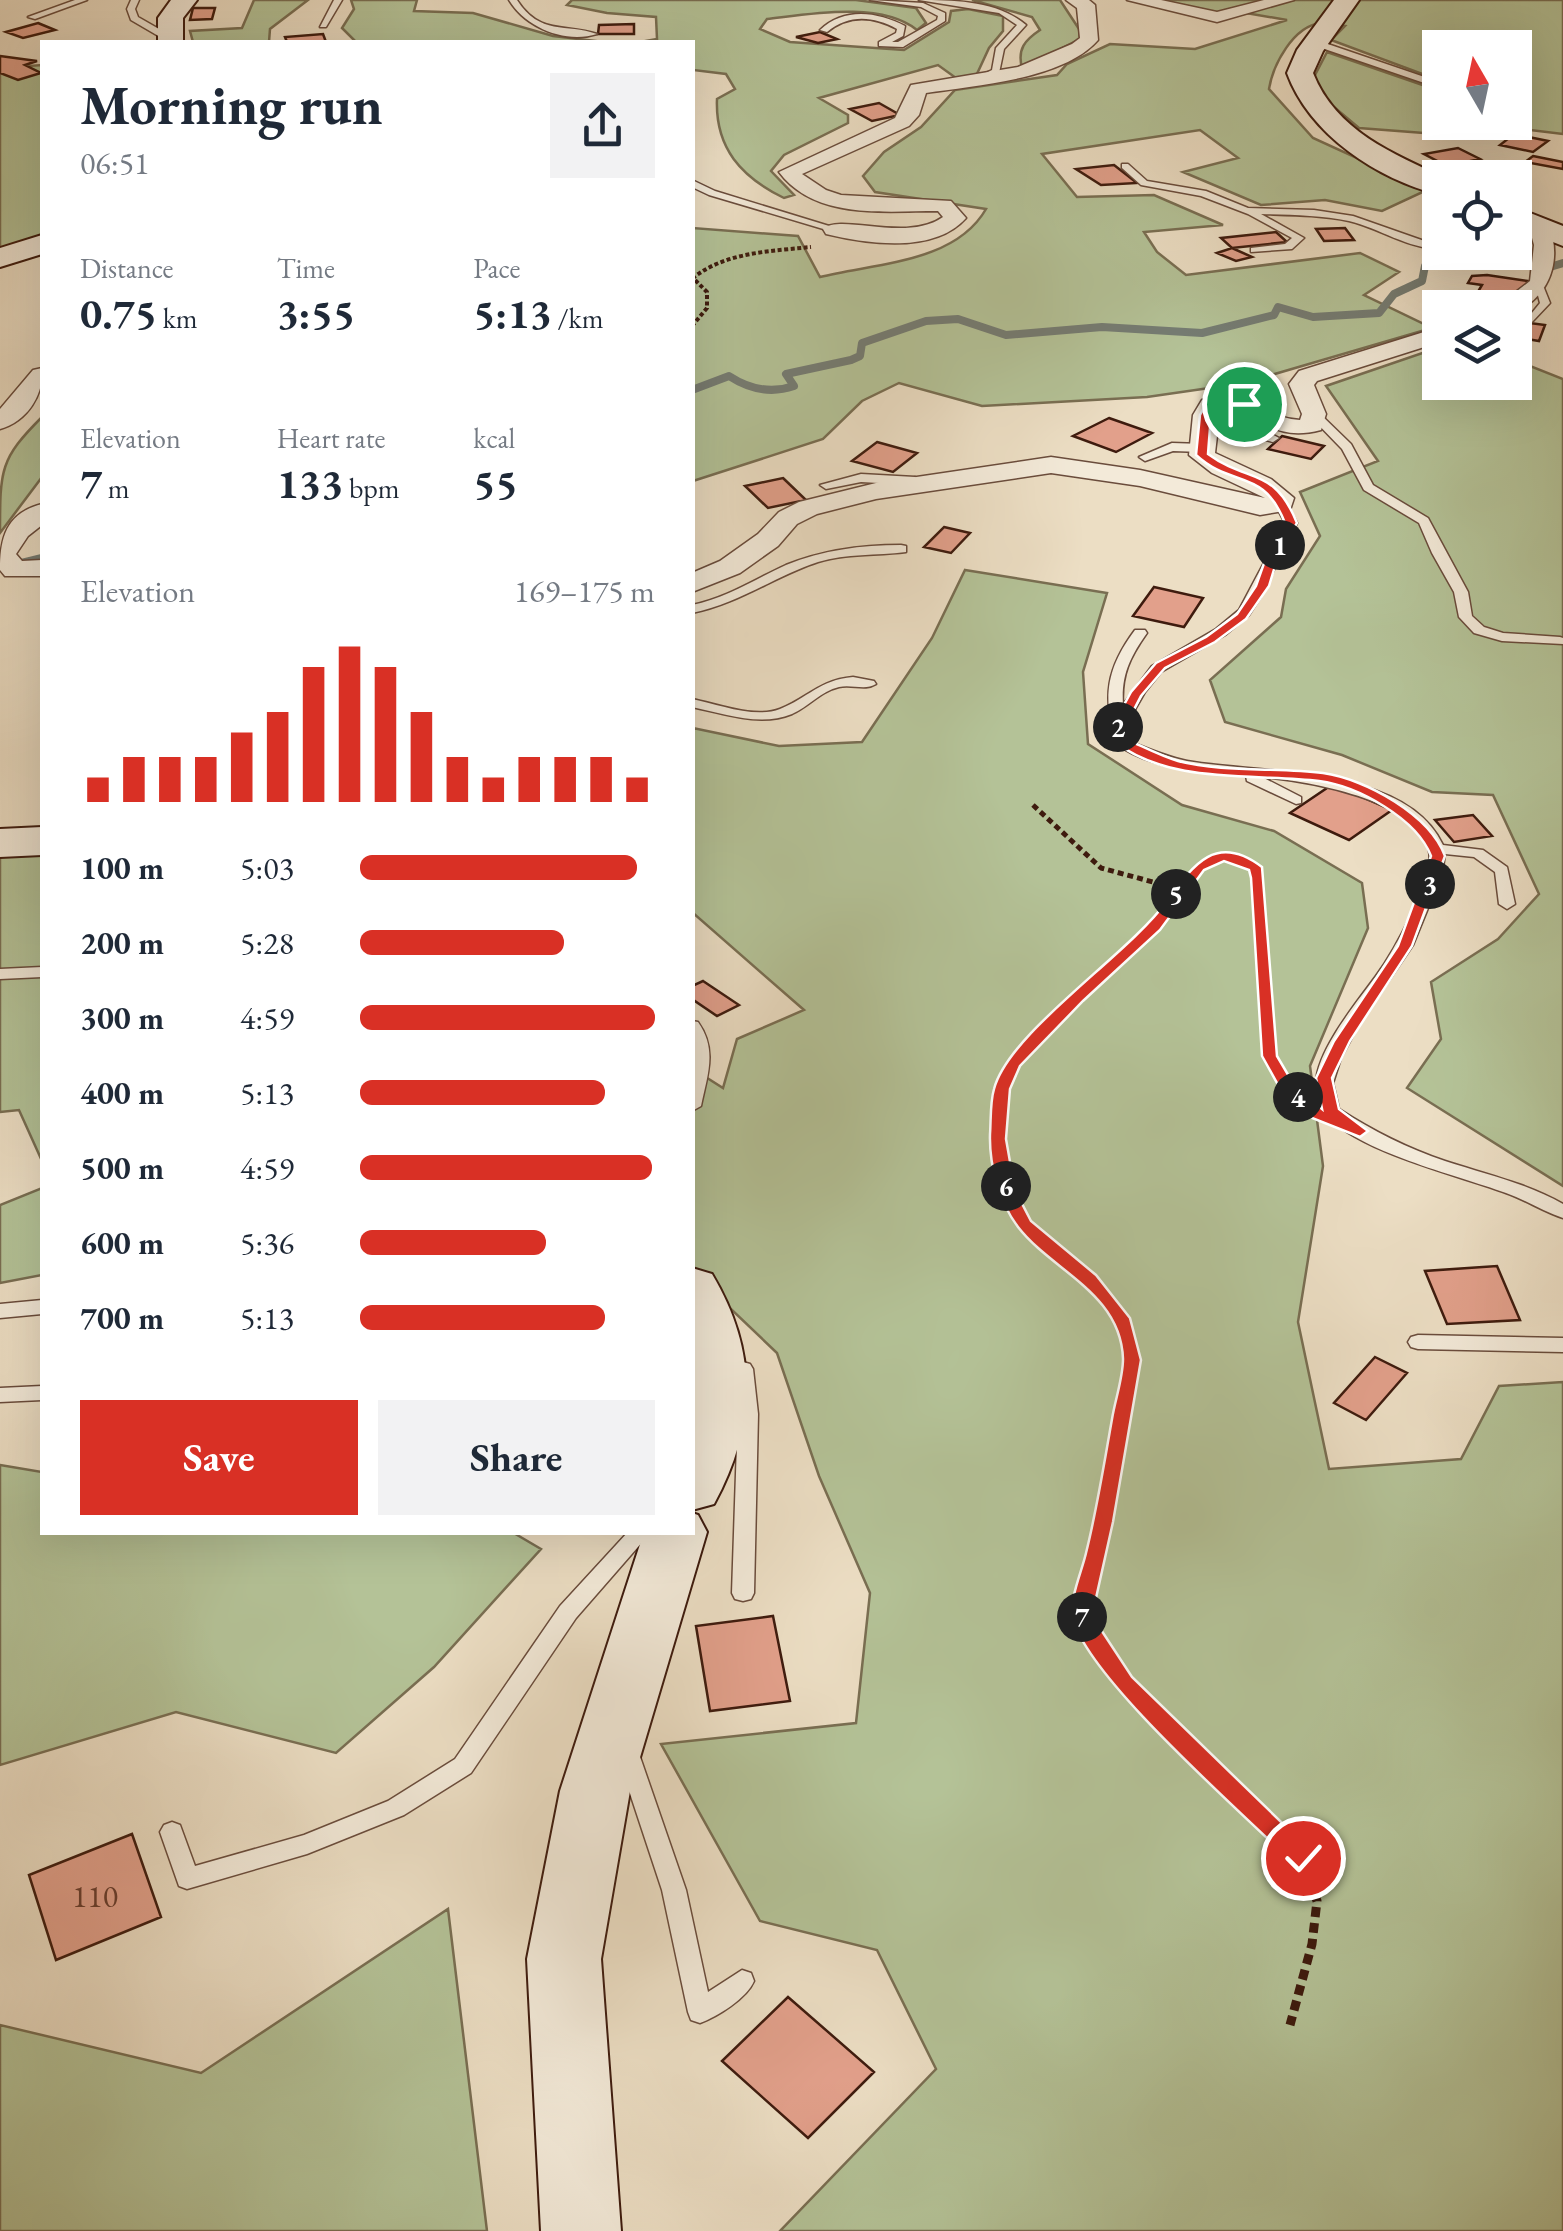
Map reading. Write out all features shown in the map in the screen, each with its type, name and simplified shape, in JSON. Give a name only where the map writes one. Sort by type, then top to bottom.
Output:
[{"type":"street","points":[[171,40],[172,10],[185,0]]},
{"type":"street","points":[[834,229],[919,234],[955,218],[944,206],[837,199],[799,186],[789,172],[902,122],[910,115],[918,89],[1022,72],[1079,48],[1089,40],[1086,5],[1075,0]]},
{"type":"street","points":[[1136,0],[1218,17],[1286,0]]},
{"type":"street","points":[[1347,0],[1300,73],[1310,102],[1354,143],[1422,177]]},
{"type":"street","points":[[1532,227],[1546,262],[1546,278],[1540,290],[1532,294]]},
{"type":"street","points":[[0,258],[40,245]]},
{"type":"street","points":[[695,583],[730,567],[768,540],[788,518],[808,508],[930,482],[1051,466],[1140,478],[1260,507],[1282,504],[1269,486],[1221,469],[1202,455],[1205,415],[1217,402],[1244,404],[1290,429],[1312,425],[1314,414],[1301,384],[1308,376],[1422,341]]},
{"type":"street","points":[[0,421],[14,411],[40,378]]},
{"type":"street","points":[[40,514],[18,530],[2,555],[15,570],[40,568]]},
{"type":"street","points":[[0,588],[40,580]]},
{"type":"street","points":[[0,843],[40,841]]},
{"type":"street","points":[[695,1478],[717,1403],[701,1327]]},
{"type":"street","points":[[580,2231],[564,1960],[596,1791],[675,1535]]},
{"type":"lane","points":[[32,18],[83,0]]},
{"type":"lane","points":[[135,0],[131,9],[134,18],[169,40]]},
{"type":"lane","points":[[323,25],[338,0]]},
{"type":"lane","points":[[513,0],[533,24],[557,33],[593,34]]},
{"type":"lane","points":[[824,30],[836,18],[888,20],[902,28],[900,34],[882,44],[900,45],[940,21],[942,15],[923,5],[874,0]]},
{"type":"lane","points":[[923,0],[1001,11],[1022,25],[1000,48],[996,71],[961,83]]},
{"type":"lane","points":[[1316,43],[1422,79]]},
{"type":"lane","points":[[1125,166],[1154,186],[1203,193],[1299,238],[1288,247],[1255,250]]},
{"type":"lane","points":[[695,184],[834,229]]},
{"type":"lane","points":[[1247,211],[1353,219],[1422,244]]},
{"type":"lane","points":[[1532,319],[1545,303],[1540,290]]},
{"type":"lane","points":[[1217,402],[1234,427],[1273,438]]},
{"type":"lane","points":[[1314,414],[1346,447],[1368,487],[1424,520],[1438,553],[1462,592],[1466,616],[1479,630],[1502,637],[1560,641]]},
{"type":"lane","points":[[1145,456],[1172,447],[1202,448]]},
{"type":"lane","points":[[826,485],[860,478],[930,482]]},
{"type":"lane","points":[[1118,727],[1136,695],[1161,665],[1210,640],[1242,616],[1262,586],[1274,552],[1291,523],[1282,504]]},
{"type":"lane","points":[[695,608],[742,595],[798,564],[839,552],[902,549]]},
{"type":"lane","points":[[1140,633],[1118,662],[1113,681],[1122,742],[1146,756],[1175,764],[1244,774],[1326,778],[1381,799],[1417,822],[1436,849],[1438,856],[1430,885],[1405,946],[1342,1041],[1324,1078],[1331,1112],[1360,1131],[1422,1159],[1538,1196],[1563,1212]]},
{"type":"lane","points":[[695,704],[742,714],[773,715],[787,711],[818,688],[855,680],[869,684]]},
{"type":"lane","points":[[1244,774],[1296,800]]},
{"type":"lane","points":[[1436,849],[1478,853],[1502,870],[1506,904]]},
{"type":"lane","points":[[0,974],[40,972]]},
{"type":"lane","points":[[695,1029],[703,1049],[695,1090]]},
{"type":"lane","points":[[0,1311],[40,1307]]},
{"type":"lane","points":[[701,1327],[745,1370],[748,1414],[743,1593]]},
{"type":"lane","points":[[1418,1342],[1563,1345]]},
{"type":"lane","points":[[0,1394],[40,1393]]},
{"type":"lane","points":[[172,1832],[188,1879],[307,1844],[396,1808],[463,1766],[568,1612],[638,1535]]},
{"type":"lane","points":[[618,1728],[640,1782],[674,1890],[700,2012],[742,1981]]},
{"type":"path","points":[[695,276],[700,270],[749,256],[821,246]]},
{"type":"path","points":[[695,280],[707,292],[708,308],[695,323]]},
{"type":"path","points":[[1033,805],[1101,868],[1180,889]]},
{"type":"path","points":[[1290,2025],[1312,1944],[1317,1901],[1303,1858],[1125,1683],[1091,1637],[1082,1616],[1132,1360],[1124,1323],[1090,1279],[1025,1224],[1006,1190],[998,1139],[1002,1089],[1013,1064],[1155,927],[1180,889],[1209,859],[1225,856],[1255,867],[1266,949],[1270,1056],[1288,1088],[1318,1114],[1360,1131]]},
{"type":"green space","points":[[254,0],[308,0],[270,29],[269,40],[192,40],[190,31],[242,28]]},
{"type":"green space","points":[[351,0],[417,0],[414,11],[473,13],[553,36],[587,40],[354,40],[342,28],[354,9]]},
{"type":"green space","points":[[572,0],[856,0],[916,8],[926,23],[917,30],[902,21],[865,12],[767,19],[760,29],[790,42],[904,50],[949,22],[951,11],[968,9],[1003,16],[1003,31],[989,48],[976,76],[956,78],[938,65],[819,98],[848,115],[848,123],[784,155],[771,171],[794,195],[784,198],[755,181],[726,146],[717,99],[735,89],[726,74],[695,70],[695,40],[651,40],[657,39],[656,17],[567,5]]},
{"type":"green space","points":[[972,0],[1060,0],[1079,29],[1080,39],[1022,68],[1024,46],[1040,30],[1032,17]]},
{"type":"green space","points":[[1154,0],[1563,0],[1563,134],[1532,130],[1532,30],[1422,30],[1422,74],[1331,40],[1345,26],[1311,26],[1293,39],[1275,69],[1269,89],[1313,138],[1422,188],[1422,192],[1382,211],[1325,200],[1261,205],[1183,172],[1238,158],[1200,130],[1042,154],[1077,197],[1154,195],[1223,225],[1144,232],[1157,252],[1186,275],[1360,253],[1399,272],[1364,295],[1422,323],[1422,331],[1244,383],[1147,397],[982,406],[899,383],[862,401],[823,439],[695,480],[695,228],[798,236],[820,277],[935,251],[972,227],[986,209],[875,192],[863,176],[884,152],[921,127],[955,90],[1057,75],[1067,64],[1110,44],[1195,49],[1287,20],[1246,13],[1223,16]]},
{"type":"green space","points":[[1327,52],[1422,85],[1422,133],[1359,128],[1322,97],[1314,77]]},
{"type":"green space","points":[[40,65],[40,245],[0,258],[0,68]]},
{"type":"green space","points":[[1422,353],[1422,400],[1532,400],[1532,367],[1563,379],[1563,1186],[1407,1088],[1441,1039],[1431,982],[1498,939],[1539,894],[1493,795],[1432,792],[1342,755],[1225,722],[1210,680],[1281,617],[1286,589],[1320,536],[1300,492],[1378,461],[1326,386]]},
{"type":"green space","points":[[40,419],[40,480],[0,533],[2,479],[18,444]]},
{"type":"green space","points":[[965,570],[1107,593],[1083,672],[1088,744],[1182,805],[1274,831],[1362,883],[1368,928],[1310,1066],[1323,1166],[1298,1322],[1329,1469],[1461,1459],[1499,1386],[1563,1382],[1563,2231],[780,2231],[936,2069],[877,1950],[760,1921],[661,1744],[856,1723],[870,1593],[819,1476],[777,1353],[709,1288],[695,1290],[695,1070],[723,1088],[737,1039],[804,1010],[695,915],[695,728],[779,746],[862,742],[932,638]]},
{"type":"green space","points":[[40,855],[40,1157],[19,1110],[0,1112],[0,857]]},
{"type":"green space","points":[[40,1189],[40,1275],[0,1283],[0,1205]]},
{"type":"green space","points":[[0,1465],[40,1472],[40,1535],[517,1535],[541,1549],[434,1667],[336,1753],[176,1712],[0,1765]]},
{"type":"green space","points":[[448,1909],[487,2231],[0,2231],[0,2025],[201,2073]]},
{"type":"building","points":[[193,8],[215,8],[212,19],[190,20]]},
{"type":"building","points":[[38,23],[55,30],[23,38],[6,32]]},
{"type":"building","points":[[634,24],[634,34],[598,34],[599,25]]},
{"type":"building","points":[[820,32],[837,39],[818,43],[796,37]]},
{"type":"building","points":[[323,34],[325,40],[286,40],[285,37]]},
{"type":"building","points":[[0,56],[37,61],[25,65],[40,72],[18,80],[0,73]]},
{"type":"building","points":[[879,103],[900,115],[872,121],[850,109]]},
{"type":"building","points":[[1532,138],[1548,141],[1533,152],[1500,145],[1506,140]]},
{"type":"building","points":[[1458,148],[1480,159],[1436,160],[1424,154]]},
{"type":"building","points":[[1533,156],[1563,162],[1563,169],[1532,163],[1528,160]]},
{"type":"building","points":[[1114,165],[1137,183],[1101,185],[1076,169]]},
{"type":"building","points":[[1345,228],[1354,240],[1324,241],[1316,229]]},
{"type":"building","points":[[1276,232],[1287,242],[1232,248],[1221,238]]},
{"type":"building","points":[[1232,248],[1252,257],[1236,261],[1217,253]]},
{"type":"building","points":[[1472,276],[1528,281],[1524,290],[1479,290],[1482,285],[1468,283]]},
{"type":"building","points":[[1532,323],[1545,325],[1539,341],[1532,340]]},
{"type":"building","points":[[1109,418],[1152,433],[1116,452],[1073,436]]},
{"type":"building","points":[[1282,436],[1324,446],[1311,459],[1268,449]]},
{"type":"building","points":[[877,442],[917,453],[893,472],[852,461]]},
{"type":"building","points":[[783,478],[806,500],[768,508],[745,486]]},
{"type":"building","points":[[944,527],[970,533],[951,553],[924,547]]},
{"type":"building","points":[[1154,587],[1203,598],[1184,627],[1133,616]]},
{"type":"building","points":[[1333,784],[1392,810],[1349,840],[1290,813]]},
{"type":"building","points":[[1473,815],[1492,836],[1454,842],[1435,820]]},
{"type":"building","points":[[703,981],[739,1005],[717,1016],[695,1001],[695,985]]},
{"type":"building","points":[[1497,1266],[1520,1320],[1447,1324],[1425,1271]]},
{"type":"building","points":[[1375,1357],[1407,1373],[1366,1420],[1334,1403]]},
{"type":"building","points":[[773,1616],[790,1701],[710,1711],[696,1626]]},
{"type":"building","points":[[132,1834],[161,1917],[56,1960],[29,1875]]},
{"type":"building","points":[[788,1997],[874,2072],[808,2138],[722,2061]]},
{"type":"waterway","points":[[695,389],[729,376],[760,389],[794,386],[786,374],[851,360],[860,356],[862,343],[926,321],[958,319],[1006,335],[1102,327],[1202,333],[1274,315],[1278,307],[1313,317],[1379,313],[1394,294],[1422,281],[1425,266],[1483,262],[1550,267],[1563,263]]},
{"type":"waterway","points":[[0,568],[40,558]]},
{"type":"route","points":[[1244,404],[1211,404],[1205,415],[1202,455],[1221,469],[1269,486],[1281,498],[1291,523],[1274,552],[1262,586],[1242,616],[1210,640],[1161,665],[1136,695],[1118,727],[1122,742],[1146,756],[1175,764],[1244,774],[1326,778],[1381,799],[1417,822],[1432,840],[1438,856],[1405,946],[1342,1041],[1324,1078],[1331,1112],[1360,1131],[1318,1114],[1288,1088],[1270,1056],[1265,1012],[1266,949],[1258,878],[1255,867],[1225,856],[1209,859],[1198,867],[1155,927],[1013,1064],[1002,1089],[998,1139],[1006,1190],[1025,1224],[1090,1279],[1124,1323],[1132,1360],[1082,1616],[1091,1637],[1125,1683],[1215,1776],[1303,1858]]}]
